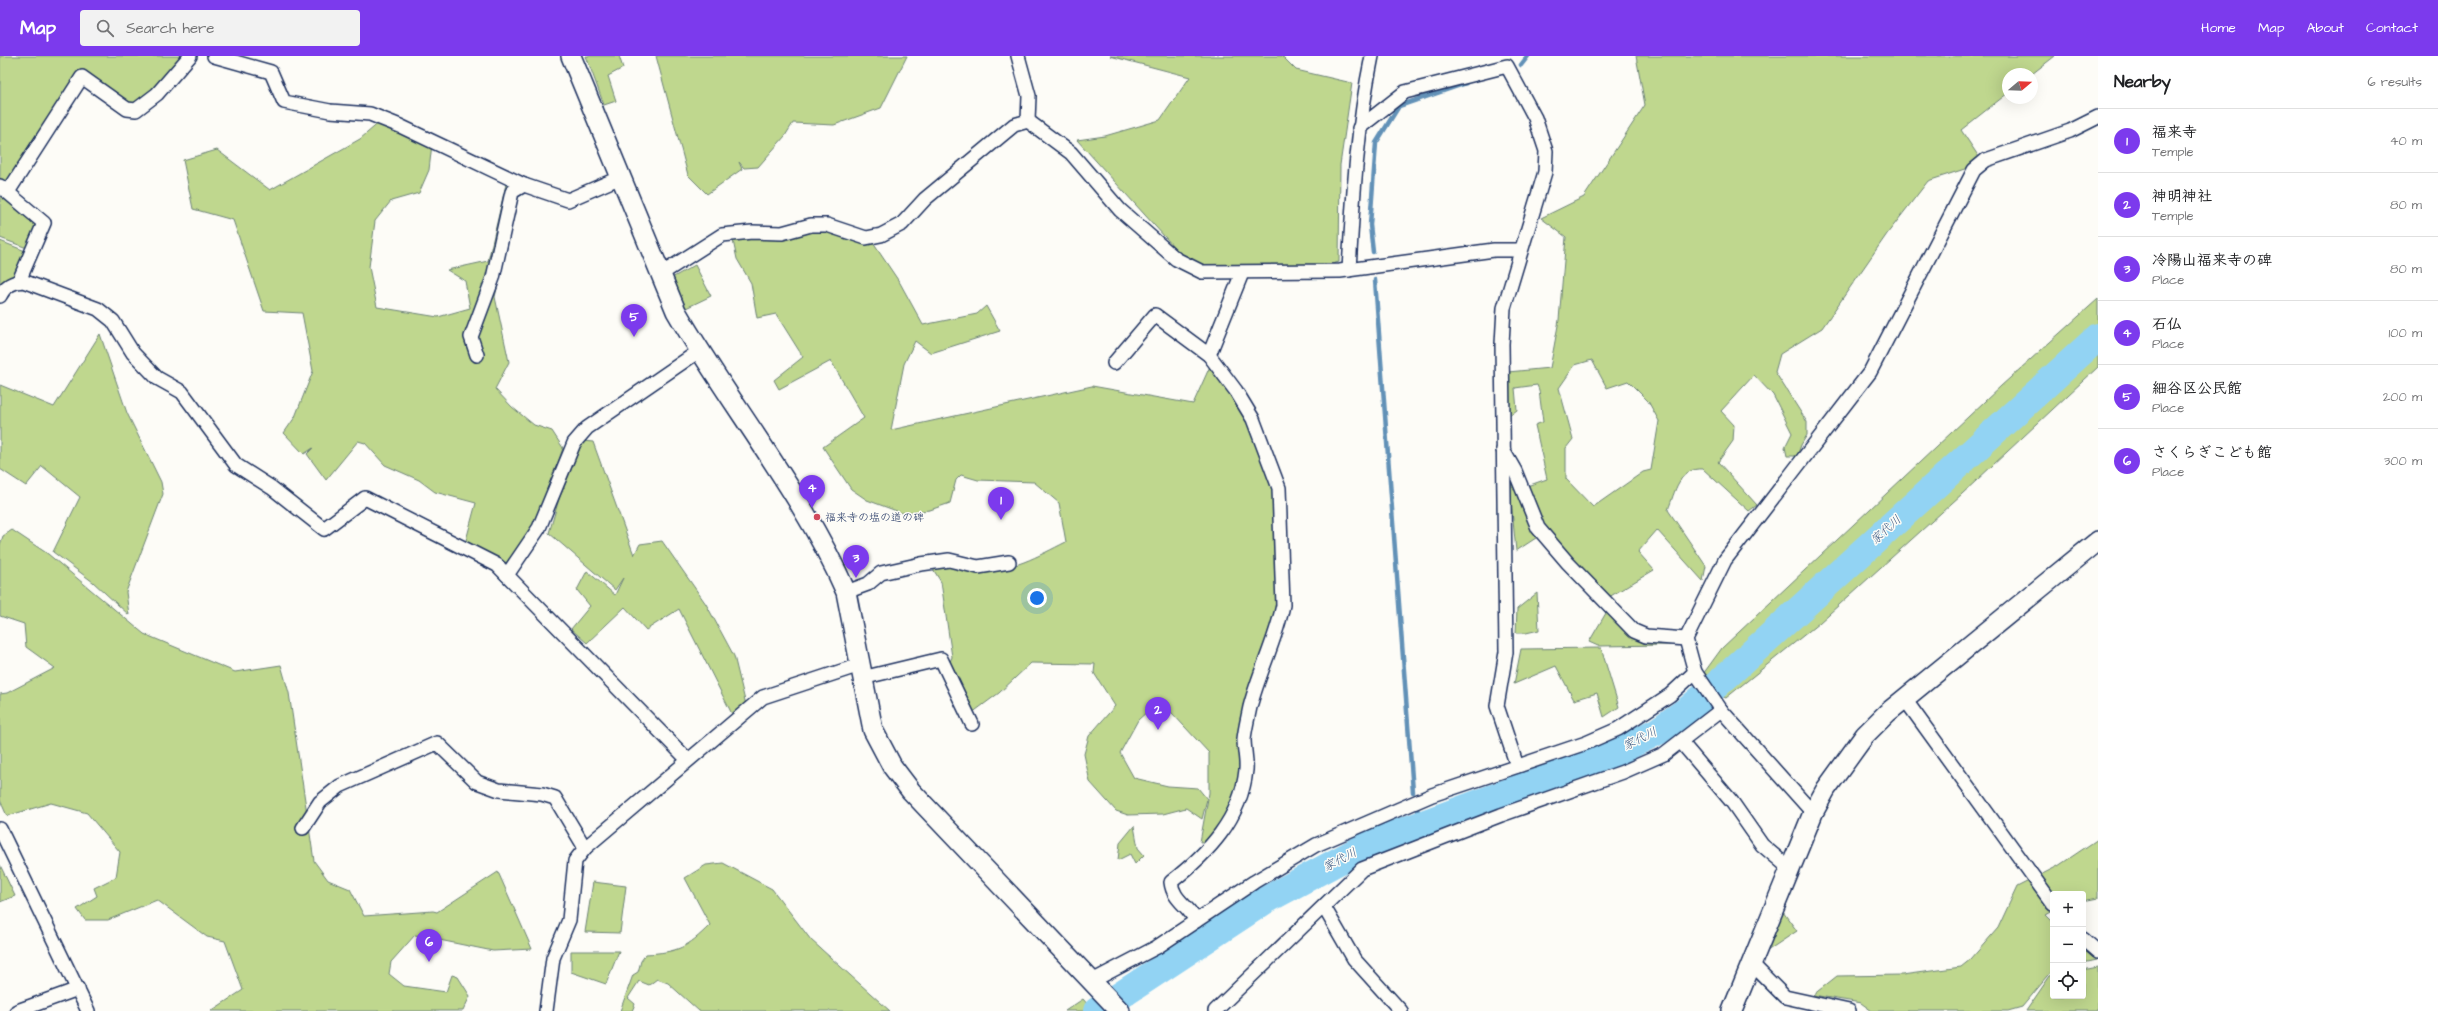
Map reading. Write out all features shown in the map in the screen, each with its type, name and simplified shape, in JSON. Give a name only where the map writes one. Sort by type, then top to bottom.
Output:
[{"type":"street","points":[[0,296],[4,289],[19,282],[44,223],[4,189],[82,77],[127,109],[136,110],[157,94],[190,56]]},
{"type":"street","points":[[214,56],[271,72],[284,102],[330,111],[370,114],[524,185],[568,200],[621,177]]},
{"type":"street","points":[[571,56],[676,311],[699,351],[815,530],[832,561],[846,592],[873,730],[897,772],[911,791],[1120,1011]]},
{"type":"street","points":[[1018,56],[1029,96],[1028,121]]},
{"type":"street","points":[[1349,270],[1355,162],[1372,56]]},
{"type":"street","points":[[1360,128],[1404,92],[1507,66],[1535,118],[1546,151],[1545,172],[1520,250],[1504,308],[1502,344],[1502,448],[1506,652],[1497,706],[1517,766]]},
{"type":"street","points":[[1813,814],[1720,706],[1699,677],[1686,640],[1725,560],[1870,372],[1974,170],[1986,160],[2070,131],[2098,117]]},
{"type":"street","points":[[661,274],[722,235],[752,232],[782,233],[811,225],[827,225],[866,238],[881,235],[902,224],[925,199],[1014,125],[1028,121]]},
{"type":"street","points":[[1028,121],[1071,153],[1120,210],[1176,259],[1202,272],[1242,273],[1349,270],[1494,250],[1520,250]]},
{"type":"street","points":[[477,355],[471,337],[493,278],[512,192],[524,185]]},
{"type":"street","points":[[1209,355],[1242,273]]},
{"type":"street","points":[[19,282],[98,309],[113,321],[133,353],[158,378],[182,392],[236,465],[272,488],[324,529],[365,498],[497,565],[687,759]]},
{"type":"street","points":[[1114,363],[1155,315],[1209,355],[1236,391],[1253,418],[1279,488],[1283,605],[1279,623],[1251,706],[1244,738],[1246,769],[1241,792],[1233,817],[1217,840],[1190,868],[1170,882],[1172,893],[1191,912],[1196,921]]},
{"type":"street","points":[[507,575],[539,528],[574,443],[582,433],[699,351]]},
{"type":"street","points":[[1502,448],[1515,471],[1538,528],[1568,563],[1634,631],[1646,636],[1686,640]]},
{"type":"street","points":[[1732,1011],[1789,868],[1813,814],[1826,789],[1865,735],[1904,698],[2098,541]]},
{"type":"street","points":[[846,592],[868,584],[881,573],[921,564],[949,560],[978,567],[1009,562]]},
{"type":"street","points":[[546,1011],[553,958],[569,920],[575,861],[585,848],[687,759],[763,697],[861,672],[941,659],[972,724]]},
{"type":"street","points":[[1095,984],[1157,947],[1254,882],[1316,845],[1432,795],[1586,743],[1618,729],[1699,677]]},
{"type":"street","points":[[1904,698],[2050,900]]},
{"type":"street","points":[[1215,1011],[1362,869],[1501,815],[1622,772],[1664,754],[1681,742],[1720,706]]},
{"type":"street","points":[[1681,742],[1732,802],[1762,845],[1789,868]]},
{"type":"street","points":[[303,828],[320,802],[340,786],[437,743],[477,782],[499,790],[542,794],[555,798],[585,848]]},
{"type":"street","points":[[0,829],[88,1011]]},
{"type":"street","points":[[1324,907],[1354,959],[1401,1011]]},
{"type":"street","points":[[2086,942],[2098,952]]},
{"type":"street","points":[[1751,963],[1784,997],[1812,1007],[1849,1011]]},
{"type":"street","points":[[17,1011],[78,989]]},
{"type":"green space","points":[[0,56],[189,56],[138,112],[82,77],[9,189],[0,186]]},
{"type":"green space","points":[[586,56],[619,56],[623,68],[608,76],[616,101],[604,105]]},
{"type":"green space","points":[[656,56],[907,56],[881,108],[834,125],[793,123],[785,136],[758,167],[744,168],[739,162],[742,169],[707,194],[688,175]]},
{"type":"green space","points":[[1110,56],[1282,56],[1296,70],[1352,83],[1340,165],[1339,262],[1303,272],[1193,268],[1077,140],[1105,136],[1160,120],[1190,77]]},
{"type":"green space","points":[[1636,56],[2055,56],[2038,69],[2038,68],[2002,68],[2002,98],[1961,130],[1983,163],[1928,181],[1887,234],[1822,328],[1780,354],[1775,372],[1807,422],[1807,435],[1797,456],[1787,456],[1785,447],[1792,433],[1773,395],[1754,375],[1721,411],[1734,425],[1733,441],[1718,462],[1757,505],[1749,511],[1703,469],[1695,469],[1683,476],[1679,482],[1668,510],[1706,566],[1703,581],[1657,530],[1638,552],[1654,570],[1609,597],[1546,533],[1527,486],[1547,479],[1535,425],[1543,422],[1539,390],[1537,385],[1515,388],[1517,410],[1509,416],[1508,372],[1550,368],[1559,320],[1566,237],[1541,218],[1584,197],[1645,105]],"holes":[[[1592,360],[1607,388],[1628,381],[1648,401],[1659,421],[1651,470],[1643,472],[1593,507],[1566,479],[1566,448],[1573,439],[1559,388],[1575,365]]]},
{"type":"green space","points":[[381,121],[432,144],[429,170],[419,193],[391,201],[375,221],[369,267],[377,307],[438,317],[470,308],[465,281],[447,270],[488,261],[506,184],[520,190],[495,297],[509,362],[495,389],[512,407],[534,425],[552,431],[563,448],[536,525],[507,563],[465,544],[476,503],[435,492],[419,480],[385,465],[365,443],[358,441],[326,480],[307,454],[313,448],[304,454],[284,433],[295,417],[313,371],[302,313],[264,311],[233,220],[193,209],[183,160],[217,150],[270,190],[360,139]]},
{"type":"green space","points":[[0,189],[38,223],[27,248],[0,238]]},
{"type":"green space","points":[[827,225],[869,237],[900,283],[923,325],[977,314],[986,306],[1000,331],[931,353],[915,341],[904,364],[891,430],[1092,386],[1193,404],[1211,364],[1259,435],[1279,488],[1281,617],[1247,724],[1245,771],[1217,840],[1200,842],[1209,793],[1209,753],[1160,700],[1138,720],[1120,753],[1134,778],[1168,786],[1198,788],[1207,799],[1202,819],[1186,808],[1163,814],[1128,815],[1116,811],[1090,782],[1084,754],[1089,736],[1115,706],[1094,673],[1095,664],[1031,663],[999,693],[972,713],[949,664],[952,657],[941,582],[933,569],[952,567],[991,570],[1013,566],[1045,553],[1066,542],[1059,503],[1034,482],[978,480],[961,475],[956,480],[950,503],[930,510],[902,513],[867,500],[851,489],[823,447],[864,418],[831,361],[779,389],[774,380],[803,357],[776,314],[757,318],[751,283],[737,259],[732,236]]},
{"type":"green space","points":[[0,241],[28,252],[19,277],[0,288]]},
{"type":"green space","points":[[695,265],[711,296],[686,308],[670,279]]},
{"type":"green space","points":[[2098,299],[2098,367],[1962,494],[1819,623],[1726,698],[1695,685],[1722,648],[2001,386]]},
{"type":"green space","points":[[100,334],[127,413],[161,482],[163,494],[126,592],[129,615],[93,582],[53,552],[80,497],[42,466],[26,486],[0,469],[0,385],[54,407]]},
{"type":"green space","points":[[583,441],[593,442],[634,555],[640,544],[662,541],[706,604],[734,656],[746,705],[733,716],[679,609],[646,630],[625,607],[587,643],[571,629],[590,606],[577,590],[587,571],[615,595],[623,578],[615,590],[549,533],[559,499]]},
{"type":"green space","points":[[1508,469],[1539,536],[1516,551]]},
{"type":"green space","points":[[12,530],[48,554],[144,634],[235,672],[281,665],[289,693],[314,861],[328,880],[350,889],[364,916],[433,911],[437,912],[498,872],[532,949],[493,951],[415,935],[391,962],[389,974],[404,986],[446,992],[452,975],[458,977],[470,996],[463,1011],[211,1011],[243,990],[225,941],[207,937],[157,900],[108,920],[85,920],[77,909],[97,896],[94,888],[116,877],[120,852],[87,813],[51,803],[7,816],[0,800],[0,694],[7,693],[55,668],[26,647],[24,624],[0,616],[0,545],[3,536]]},
{"type":"green space","points":[[1537,593],[1539,630],[1526,633],[1516,633],[1517,609]]},
{"type":"green space","points":[[1592,593],[1638,638],[1670,645],[1598,646],[1589,642],[1606,613]]},
{"type":"green space","points":[[1601,648],[1619,707],[1604,717],[1597,693],[1574,700],[1556,666],[1514,684],[1521,649]]},
{"type":"green space","points":[[1134,826],[1138,848],[1144,855],[1135,864],[1130,854],[1118,860],[1120,843]]},
{"type":"green space","points":[[2098,839],[2098,898],[2086,900],[2086,891],[2050,891],[2050,913],[2046,915],[2050,919],[2050,974],[2022,1007],[2008,1011],[1872,1011],[1861,1003],[1813,995],[1837,976],[1902,975],[1961,967],[1971,959],[1998,928],[2017,887],[2058,866]]},
{"type":"green space","points":[[723,863],[772,889],[811,940],[890,1011],[699,1011],[668,983],[657,979],[649,985],[639,981],[628,998],[635,1004],[632,1011],[620,1011],[633,975],[638,972],[641,961],[646,954],[666,952],[688,944],[710,925],[685,878],[706,865]]},
{"type":"green space","points":[[0,865],[15,896],[0,902]]},
{"type":"green space","points":[[593,882],[626,886],[620,933],[585,932]]},
{"type":"green space","points":[[1783,912],[1797,931],[1764,953]]},
{"type":"green space","points":[[571,951],[619,951],[606,984],[571,972]]},
{"type":"green space","points":[[2086,951],[2097,960],[2086,962]]},
{"type":"green space","points":[[2098,967],[2098,1011],[2026,1011],[2050,976],[2050,999],[2086,999],[2086,969]]},
{"type":"green space","points":[[1083,999],[1089,1006],[1084,1011],[1065,1011]]},
{"type":"waterway","points":[[1521,65],[1528,56]]},
{"type":"waterway","points":[[1373,252],[1370,225],[1376,143],[1399,106],[1466,83]]},
{"type":"waterway","points":[[1375,280],[1413,792]]},
{"type":"waterway","name":"家代川","points":[[1097,1011],[1264,901],[1372,843],[1612,754],[1658,731],[1689,709],[1721,681],[2098,337]]},
{"type":"waterway","points":[[1418,811],[1423,822]]},
{"type":"place","name":"細谷区公民館","points":[[634,337]]},
{"type":"place","name":"石仏","points":[[812,508]]},
{"type":"place","name":"福来寺の塩の道の碑","points":[[817,517]]},
{"type":"place","name":"福来寺","points":[[1001,520]]},
{"type":"place","name":"冷陽山福来寺の碑","points":[[856,578]]},
{"type":"place","name":"神明神社","points":[[1158,730]]},
{"type":"place","name":"さくらぎこども館","points":[[429,962]]}]
